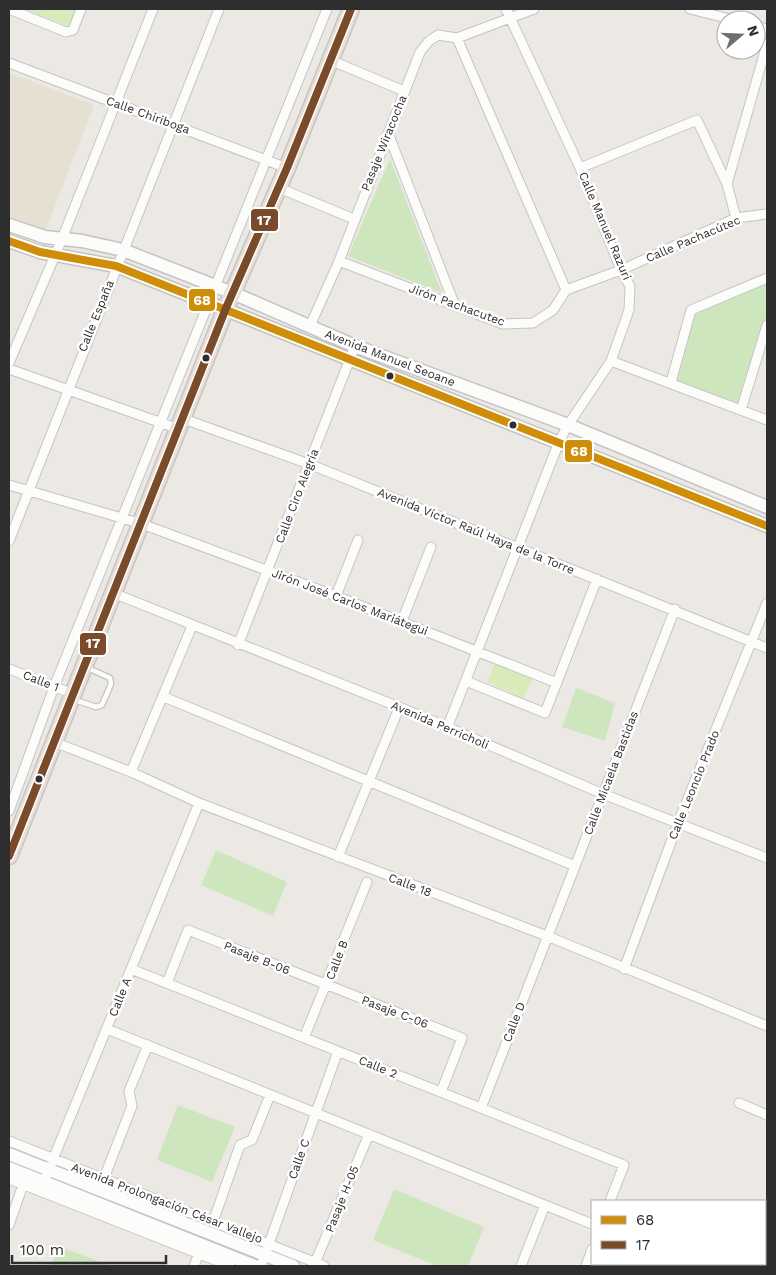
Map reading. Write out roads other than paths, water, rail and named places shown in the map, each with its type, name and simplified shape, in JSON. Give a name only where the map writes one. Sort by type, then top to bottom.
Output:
[{"type":"highway","points":[[10,852],[182,424],[226,308],[279,188],[351,9]]},
{"type":"street","points":[[9,10],[70,32],[73,30],[81,9]]},
{"type":"street","points":[[9,363],[62,239],[153,9]]},
{"type":"street","name":"Calle España","points":[[9,541],[66,391],[219,9]]},
{"type":"street","points":[[9,811],[54,687],[121,518],[209,302],[264,160],[327,9]]},
{"type":"street","name":"Pasaje Wiracocha","points":[[310,326],[339,260],[420,52],[429,41],[438,36],[457,38],[508,13],[534,9]]},
{"type":"street","points":[[690,9],[716,16]]},
{"type":"street","name":"Calle Manuel Razuri","points":[[447,728],[559,442],[568,425],[611,360],[629,310],[630,286],[620,270],[580,168],[508,13]]},
{"type":"street","points":[[457,38],[566,290],[620,270]]},
{"type":"street","points":[[727,184],[767,44]]},
{"type":"street","points":[[330,60],[404,92]]},
{"type":"street","name":"Calle Chiriboga","points":[[9,63],[287,168]]},
{"type":"street","points":[[580,168],[697,120],[727,184],[736,218]]},
{"type":"street","points":[[388,133],[455,306]]},
{"type":"street","points":[[279,188],[354,219]]},
{"type":"street","name":"Calle Pachacútec","points":[[620,270],[736,218],[767,214]]},
{"type":"street","name":"Avenida Manuel Seoane","points":[[9,225],[45,237],[82,241],[123,250],[233,293],[310,326],[353,352],[559,442],[767,526]]},
{"type":"street","name":"Avenida Manuel Seoane","points":[[9,241],[40,252],[116,266],[226,308],[568,425],[767,506]]},
{"type":"street","name":"Jirón Pachacutec","points":[[339,260],[503,324],[533,323],[553,310],[566,290]]},
{"type":"street","points":[[671,382],[691,310],[767,278]]},
{"type":"street","points":[[741,410],[766,332]]},
{"type":"street","name":"Calle Ciro Alegría","points":[[238,645],[353,352]]},
{"type":"street","points":[[611,360],[767,420]]},
{"type":"street","name":"Avenida Víctor Raúl Haya de la Torre","points":[[9,369],[66,391],[160,422],[182,424],[309,464],[675,609],[767,648]]},
{"type":"street","name":"Jirón José Carlos Mariátegui","points":[[9,485],[142,524],[402,621],[557,683]]},
{"type":"street","points":[[336,596],[358,540]]},
{"type":"street","points":[[402,621],[431,547]]},
{"type":"street","points":[[466,681],[545,714],[598,579]]},
{"type":"street","name":"Avenida Perricholi","points":[[113,593],[238,645],[399,708],[603,794],[767,858]]},
{"type":"street","name":"Calle Leoncio Prado","points":[[624,969],[678,823],[767,603]]},
{"type":"street","name":"Calle Micaela Bastidas","points":[[547,936],[675,609]]},
{"type":"street","points":[[131,772],[164,697],[192,626]]},
{"type":"street","name":"Calle 1","points":[[9,669],[72,696]]},
{"type":"street","points":[[164,697],[575,866]]},
{"type":"street","points":[[338,857],[399,708]]},
{"type":"street","name":"Calle 18","points":[[54,742],[131,772],[199,803],[547,936],[767,1026]]},
{"type":"street","name":"Calle A","points":[[46,1176],[199,803]]},
{"type":"street","name":"Calle B","points":[[304,1038],[327,986],[367,882]]},
{"type":"street","name":"Pasaje B-06","points":[[167,984],[188,930],[327,986]]},
{"type":"street","name":"Calle D","points":[[480,1108],[547,936]]},
{"type":"street","name":"Calle 2","points":[[131,969],[624,1165],[610,1200]]},
{"type":"street","name":"Pasaje C-06","points":[[327,986],[462,1038],[442,1092]]},
{"type":"street","points":[[107,1029],[591,1224]]},
{"type":"street","points":[[104,1178],[132,1106],[129,1091],[148,1045]]},
{"type":"street","name":"Calle C","points":[[265,1255],[338,1051]]},
{"type":"street","points":[[213,1222],[240,1145],[252,1140],[270,1095]]},
{"type":"street","points":[[738,1104],[767,1115]]},
{"type":"street","name":"Pasaje H-05","points":[[320,1265],[369,1134]]},
{"type":"street","name":"Avenida Prolongación César Vallejo","points":[[9,1141],[46,1176],[104,1178],[213,1222],[265,1255],[320,1265]]},
{"type":"street","name":"Avenida Prolongación César Vallejo","points":[[9,1154],[46,1176],[255,1266]]},
{"type":"street","name":"Avenida Prolongación César Vallejo","points":[[9,1168],[46,1176],[292,1266]]},
{"type":"street","points":[[9,1179],[23,1184],[46,1176],[199,1253],[230,1266]]},
{"type":"street","points":[[9,1225],[23,1184]]},
{"type":"street","points":[[521,1266],[545,1205]]},
{"type":"street","points":[[586,1266],[591,1252]]},
{"type":"street","points":[[194,1266],[199,1253]]},
{"type":"lane","points":[[72,696],[96,707],[102,705],[111,684],[110,678],[84,666]]}]
